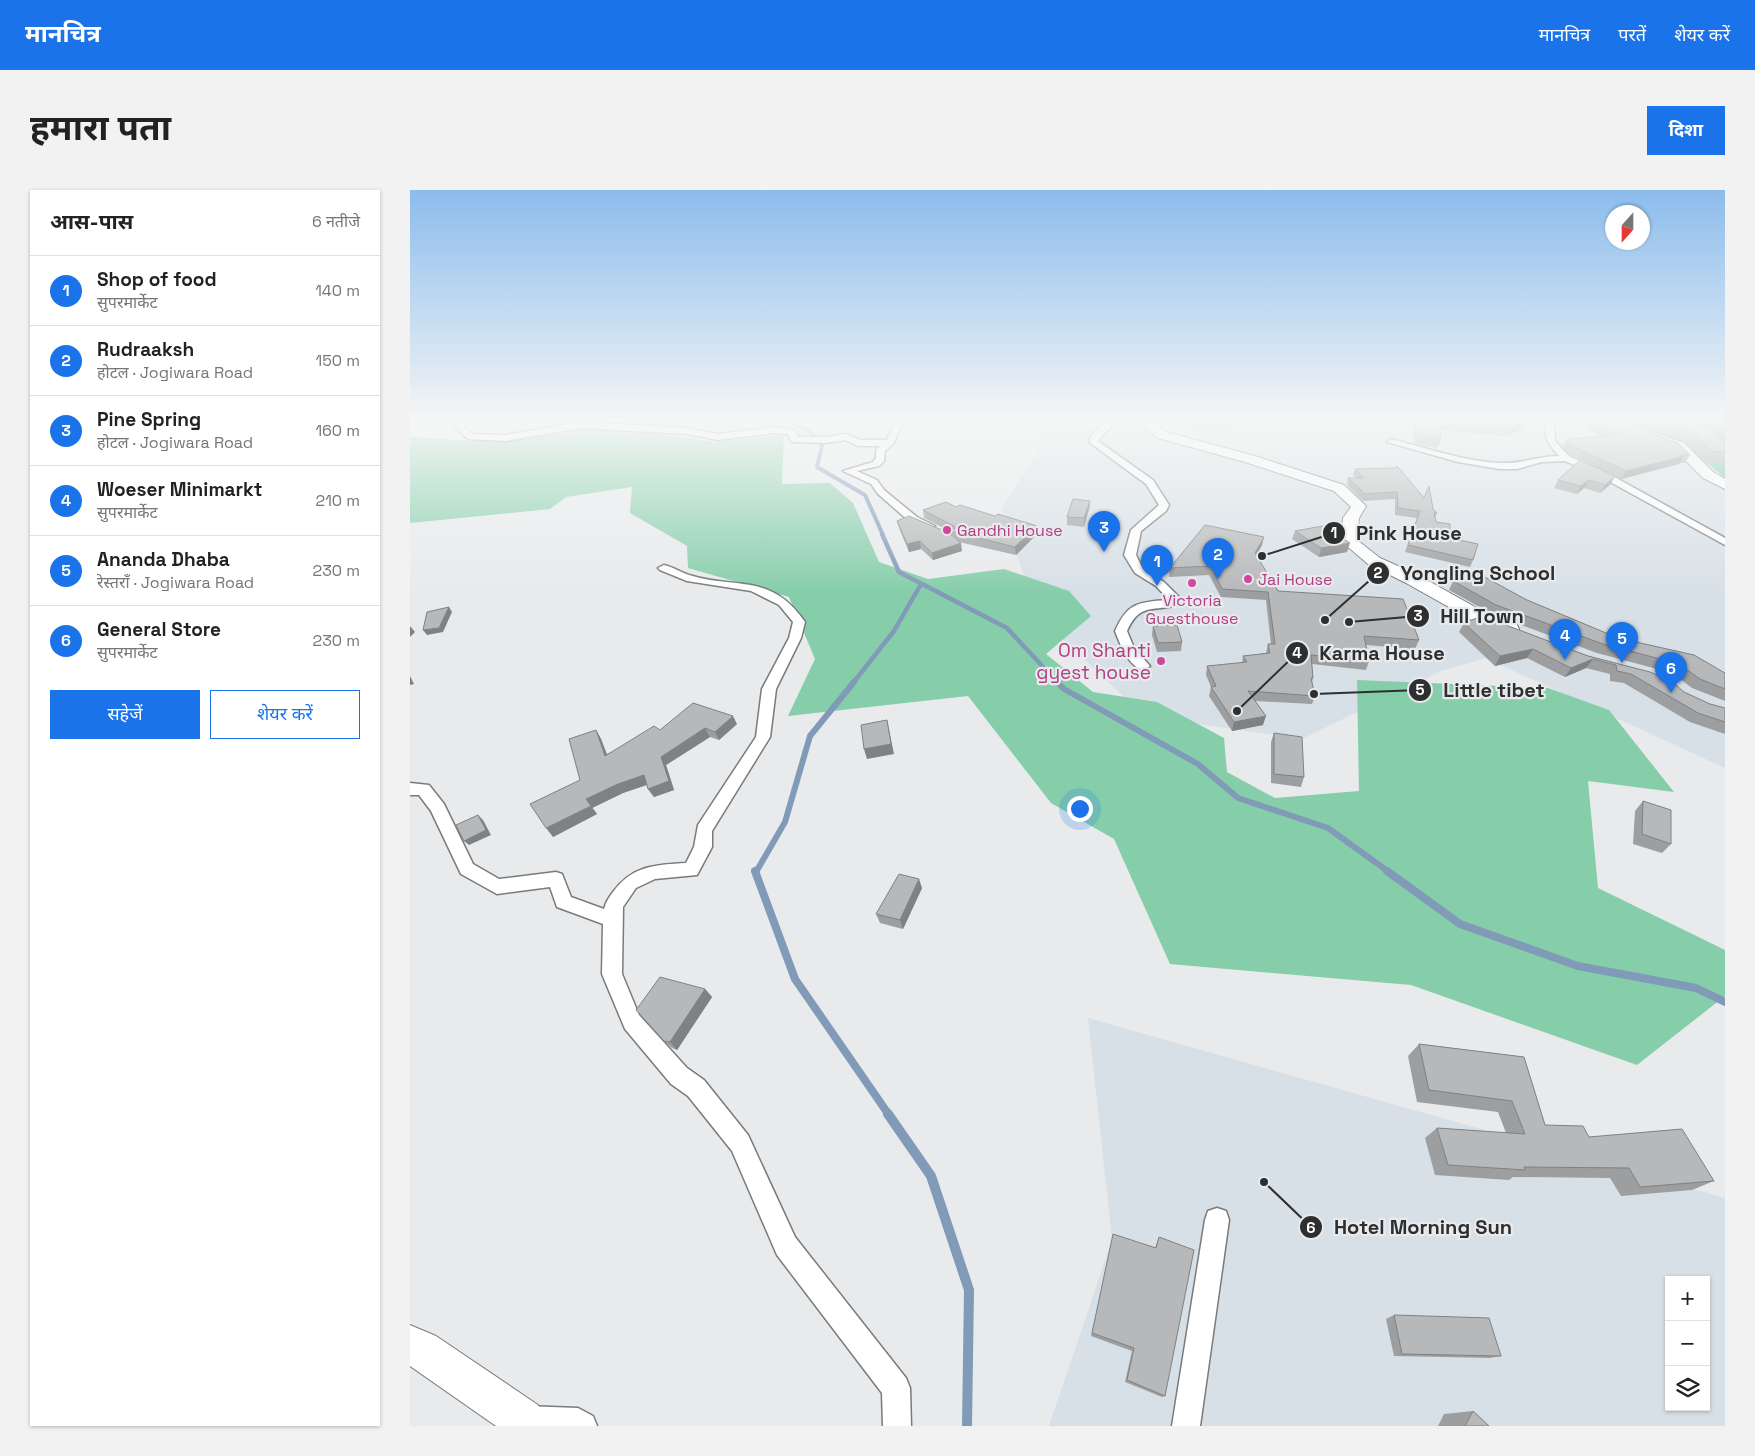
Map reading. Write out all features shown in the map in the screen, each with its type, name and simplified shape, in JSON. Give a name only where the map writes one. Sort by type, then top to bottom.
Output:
[{"type":"street","points":[[864,478],[874,482],[881,492],[913,519],[940,532]]},
{"type":"street","points":[[1142,666],[1128,649],[1121,631],[1128,615],[1146,606],[1170,603],[1173,597],[1160,584],[1139,571],[1130,555],[1136,530],[1162,509],[1164,505],[1150,482],[1144,478]]},
{"type":"street","points":[[1307,478],[1339,488],[1359,506],[1351,518],[1349,541],[1374,561],[1412,578],[1485,620],[1528,636]]},
{"type":"street","points":[[1609,478],[1725,542]]},
{"type":"street","points":[[1713,478],[1725,485]]},
{"type":"street","points":[[664,568],[687,578],[754,588],[783,602],[800,622],[769,690],[763,737],[704,830],[703,847],[691,870],[653,872],[630,883],[614,906],[612,919],[612,974],[632,1022],[679,1076],[696,1088],[740,1143],[786,1246],[896,1388],[897,1426]]},
{"type":"street","points":[[410,789],[423,789],[438,808],[467,869],[497,887],[556,879],[563,902],[612,919]]},
{"type":"street","points":[[1186,1426],[1217,1220]]},
{"type":"street","points":[[410,1346],[422,1350],[526,1423],[578,1422],[583,1426]]},
{"type":"shaded area","points":[[1021,478],[1725,478],[1725,768],[1486,658],[1441,671],[1302,739],[1144,716],[1037,614],[1001,509]]},
{"type":"shaded area","points":[[1088,1018],[1725,1198],[1725,1426],[1049,1426],[1112,1240]]},
{"type":"green space","points":[[410,478],[782,478],[782,484],[830,483],[853,503],[879,562],[928,579],[1004,569],[1069,591],[1091,616],[1046,654],[1093,692],[1157,702],[1224,738],[1227,772],[1275,798],[1359,791],[1357,680],[1548,688],[1609,710],[1674,792],[1588,781],[1598,888],[1725,950],[1725,996],[1637,1065],[1411,985],[1170,964],[1114,839],[1051,803],[968,696],[788,716],[815,659],[789,597],[688,568],[687,546],[630,513],[632,487],[566,497],[550,509],[410,523]]},
{"type":"building","points":[[1348,478],[1407,478],[1424,498],[1429,486],[1433,509],[1437,513],[1434,513],[1436,522],[1450,524],[1450,538],[1478,544],[1473,560],[1408,545],[1420,511],[1398,508],[1397,492],[1365,494]]},
{"type":"building","points":[[1561,478],[1613,478],[1605,485],[1589,480],[1581,486],[1558,480]]},
{"type":"building","points":[[1073,499],[1090,501],[1084,518],[1067,517]]},
{"type":"building","points":[[946,502],[956,507],[960,505],[1037,526],[1015,547],[950,531],[955,528],[954,526],[923,510]]},
{"type":"building","points":[[909,516],[949,533],[961,543],[932,553],[920,541],[907,544],[897,521]]},
{"type":"building","points":[[1205,525],[1264,537],[1255,553],[1278,591],[1403,599],[1419,640],[1364,636],[1369,661],[1311,655],[1313,678],[1311,678],[1315,696],[1248,691],[1266,716],[1234,722],[1211,687],[1216,686],[1207,666],[1247,662],[1243,656],[1270,653],[1268,644],[1275,644],[1268,592],[1222,589],[1211,566],[1170,568]]},
{"type":"building","points":[[1323,526],[1350,543],[1321,548],[1295,531]]},
{"type":"building","points":[[1479,574],[1527,600],[1618,638],[1694,655],[1725,673],[1725,689],[1700,679],[1686,669],[1664,660],[1603,644],[1496,605],[1453,581]]},
{"type":"building","points":[[449,607],[439,628],[423,630],[427,612]]},
{"type":"building","points":[[1482,616],[1588,656],[1650,672],[1670,680],[1684,692],[1710,704],[1725,708],[1725,722],[1698,713],[1631,674],[1617,671],[1616,665],[1593,659],[1571,668],[1533,649],[1500,656],[1464,623]]},
{"type":"building","points":[[1177,625],[1182,642],[1158,643],[1153,626]]},
{"type":"building","points":[[693,703],[733,716],[715,732],[705,728],[661,757],[669,781],[648,789],[644,775],[618,784],[586,799],[591,806],[546,828],[530,804],[580,780],[569,739],[596,730],[605,756],[654,726],[660,730]]},
{"type":"building","points":[[887,720],[891,744],[864,749],[861,725]]},
{"type":"building","points":[[1274,733],[1302,737],[1304,777],[1274,774]]},
{"type":"building","points":[[1643,801],[1671,810],[1671,844],[1642,834]]},
{"type":"building","points":[[478,815],[486,830],[464,841],[456,825]]},
{"type":"building","points":[[899,874],[919,879],[900,920],[876,914]]},
{"type":"building","points":[[660,977],[705,989],[670,1042],[664,1041],[636,1010]]},
{"type":"building","points":[[1419,1044],[1524,1057],[1545,1125],[1583,1126],[1589,1137],[1682,1129],[1714,1181],[1640,1187],[1629,1168],[1524,1167],[1525,1170],[1448,1165],[1437,1128],[1525,1134],[1512,1101],[1429,1090]]},
{"type":"building","points":[[1113,1234],[1156,1248],[1159,1237],[1194,1250],[1165,1396],[1127,1380],[1134,1348],[1092,1333]]},
{"type":"building","points":[[1394,1315],[1489,1318],[1501,1356],[1402,1354]]},
{"type":"building","points":[[1473,1411],[1489,1426],[1465,1426]]},
{"type":"waterway","points":[[835,478],[865,495],[883,535]]},
{"type":"waterway","points":[[882,534],[899,572],[1007,628],[1058,683]]},
{"type":"waterway","points":[[853,683],[894,631],[921,584]]},
{"type":"waterway","points":[[756,872],[785,822],[810,736],[854,682]]},
{"type":"waterway","points":[[1058,683],[1064,689],[1198,764],[1238,798],[1328,828],[1389,872]]},
{"type":"waterway","points":[[755,871],[795,979],[889,1115]]},
{"type":"waterway","points":[[1387,871],[1460,924],[1578,966],[1696,988],[1725,1002]]},
{"type":"waterway","points":[[888,1114],[931,1176],[969,1290],[967,1426]]},
{"type":"place","name":"Gandhi House","points":[[947,530]]},
{"type":"place","name":"Pine Spring","points":[[1104,552]]},
{"type":"place","name":"Pink House","points":[[1262,556]]},
{"type":"place","name":"Rudraaksh","points":[[1218,579]]},
{"type":"place","name":"Jai House","points":[[1248,579]]},
{"type":"place","name":"Victoria Guesthouse","points":[[1192,583]]},
{"type":"place","name":"Shop of food","points":[[1157,586]]},
{"type":"place","name":"Yongling School","points":[[1325,620]]},
{"type":"place","name":"Hill Town","points":[[1349,622]]},
{"type":"place","name":"Woeser Minimarkt","points":[[1565,660]]},
{"type":"place","name":"Om Shanti gyest house","points":[[1161,661]]},
{"type":"place","name":"Ananda Dhaba","points":[[1622,663]]},
{"type":"place","name":"General Store","points":[[1671,693]]},
{"type":"place","name":"Little tibet","points":[[1314,694]]},
{"type":"place","name":"Karma House","points":[[1237,711]]},
{"type":"place","name":"Hotel Morning Sun","points":[[1264,1182]]}]
